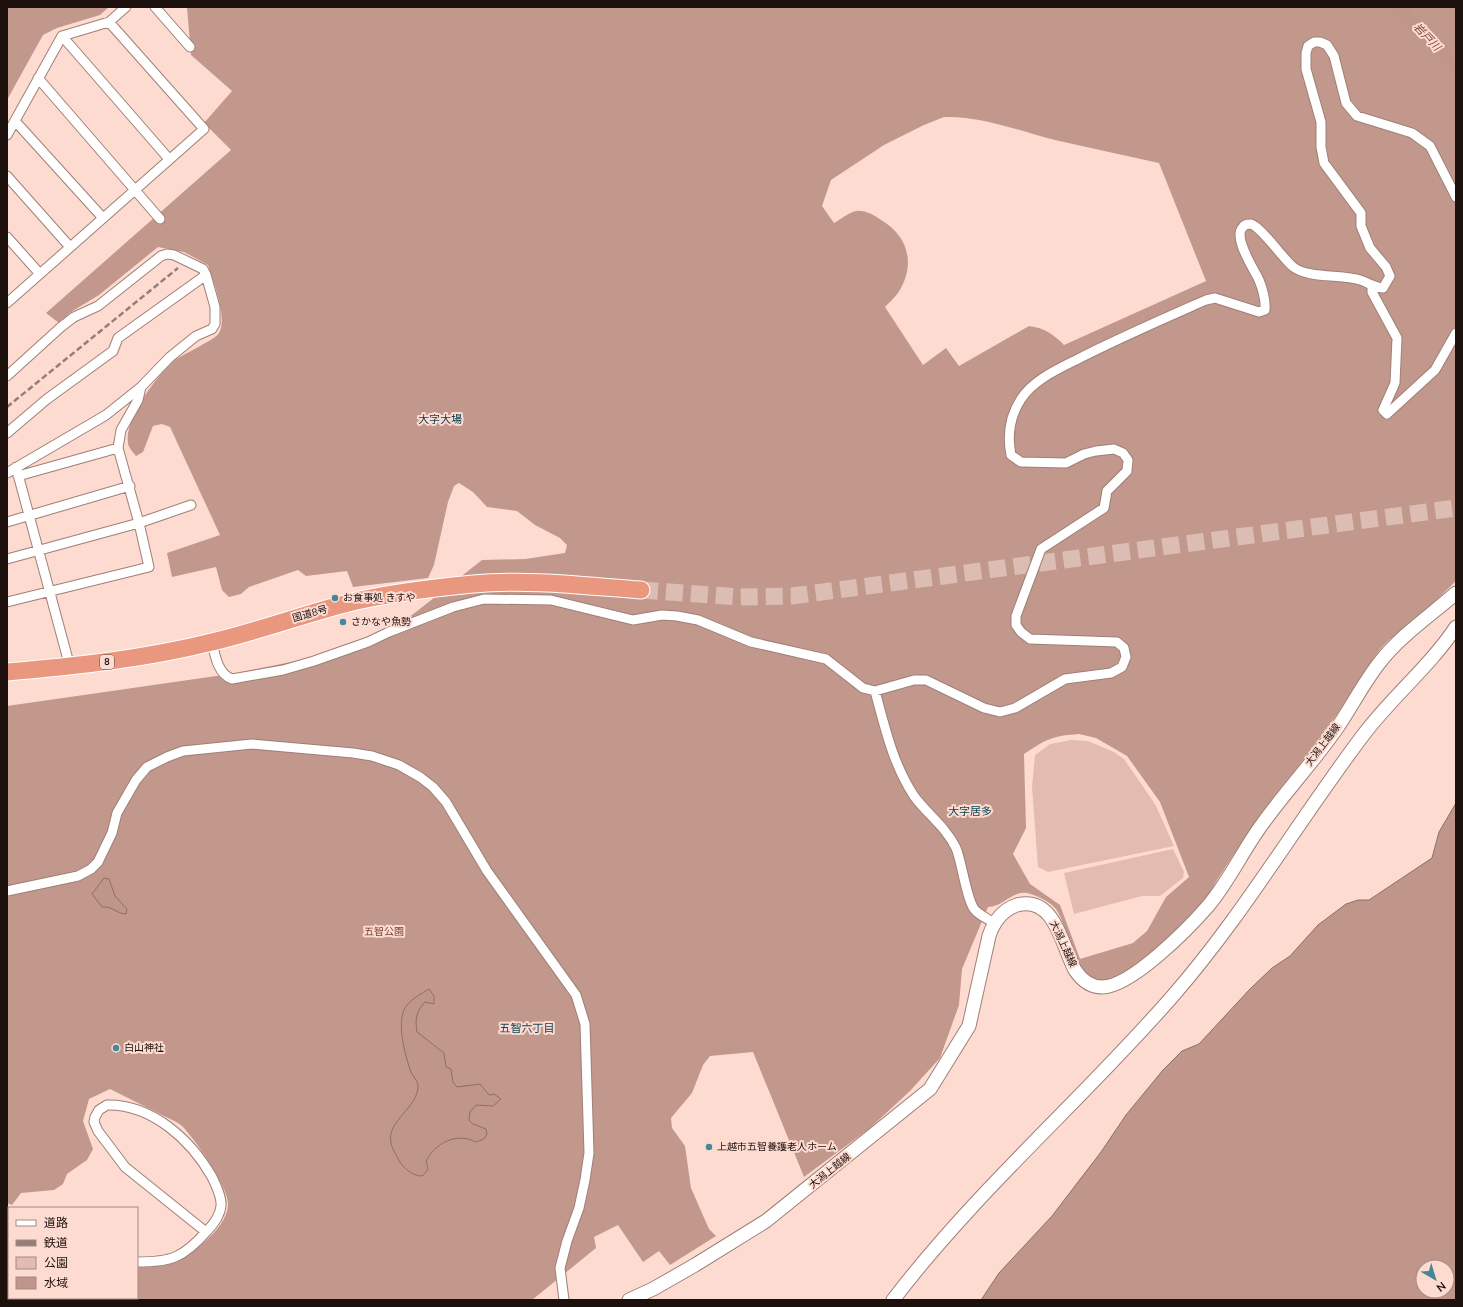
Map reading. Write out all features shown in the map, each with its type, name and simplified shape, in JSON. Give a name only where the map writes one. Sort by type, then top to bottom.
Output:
[{"type":"highway","name":"国道8号","points":[[7,672],[70,667],[143,657],[212,642],[350,603],[416,591],[473,584],[544,583],[641,590]]},
{"type":"main road","name":"大潟上越線","points":[[629,1300],[653,1289],[701,1262],[766,1221],[930,1089],[952,1056],[969,1026],[989,936],[994,923],[1007,910],[1022,904],[1035,904],[1049,914],[1073,966],[1085,981],[1092,986],[1103,987],[1121,982],[1136,973],[1176,938],[1208,905],[1263,823],[1336,729],[1384,657],[1456,593]]},
{"type":"main road","points":[[893,1300],[918,1267],[982,1196],[1114,1061],[1182,985],[1235,916],[1363,735],[1387,704],[1442,647],[1456,627]]},
{"type":"street","points":[[7,135],[62,36],[109,22],[126,7]]},
{"type":"street","points":[[155,7],[190,47]]},
{"type":"street","points":[[8,299],[40,274],[204,129],[109,22]]},
{"type":"street","points":[[62,36],[169,159]]},
{"type":"street","points":[[212,642],[219,667],[226,677],[232,679],[283,670],[314,662],[368,642],[389,632],[453,607],[484,599],[521,598],[552,600],[633,620],[662,615],[698,620],[751,642],[826,659],[838,666],[858,685],[875,691],[914,680],[926,680],[984,708],[1000,712],[1015,708],[1065,679],[1111,673],[1122,667],[1126,657],[1124,648],[1117,642],[1030,639],[1021,632],[1016,625],[1016,616],[1022,597],[1041,548],[1104,508],[1107,491],[1127,471],[1129,465],[1128,460],[1123,453],[1114,449],[1084,454],[1066,463],[1021,462],[1011,455],[1009,436],[1009,424],[1020,400],[1032,387],[1050,374],[1106,345],[1206,300],[1215,298],[1259,312],[1265,310],[1266,300],[1259,280],[1243,250],[1239,238],[1239,231],[1248,224],[1251,224],[1259,231],[1294,268],[1302,271],[1360,280],[1372,286],[1384,288],[1390,276],[1386,267],[1370,248],[1361,226],[1360,213],[1324,163],[1321,147],[1321,122],[1306,69],[1306,54],[1308,46],[1314,42],[1320,42],[1327,45],[1334,56],[1346,103],[1357,116],[1412,133],[1430,146],[1456,197]]},
{"type":"street","points":[[38,78],[160,218]]},
{"type":"street","points":[[15,121],[103,218]]},
{"type":"street","points":[[7,176],[70,247]]},
{"type":"street","points":[[7,237],[40,274]]},
{"type":"street","points":[[7,376],[61,327],[74,317],[98,306],[161,256],[167,254],[185,259],[202,269],[206,275],[215,307],[215,324],[212,329],[196,336],[170,357],[141,387],[106,415],[17,472]]},
{"type":"street","points":[[7,433],[48,399],[113,351],[118,338],[206,275]]},
{"type":"street","points":[[1372,286],[1372,292],[1397,338],[1395,382],[1383,410],[1387,414],[1435,370],[1454,340],[1456,333]]},
{"type":"street","points":[[7,602],[149,567],[130,486],[118,448],[121,430],[138,400],[141,387]]},
{"type":"street","points":[[7,473],[17,472],[118,448]]},
{"type":"street","points":[[17,472],[70,667]]},
{"type":"street","points":[[7,522],[130,486]]},
{"type":"street","points":[[7,559],[139,523],[191,505]]},
{"type":"street","points":[[875,691],[891,751],[904,779],[915,797],[935,818],[955,847],[962,866],[971,904],[975,911],[994,923]]},
{"type":"street","points":[[7,892],[78,876],[91,869],[98,862],[112,833],[117,813],[136,780],[147,767],[166,757],[183,751],[252,744],[353,753],[372,756],[399,764],[420,777],[433,787],[446,802],[487,870],[576,995],[585,1024],[589,1153],[585,1180],[578,1208],[560,1268],[564,1300]]},
{"type":"street","points":[[138,1262],[166,1261],[194,1246],[214,1223],[222,1205],[216,1184],[194,1150],[167,1126],[148,1115],[116,1105],[107,1105],[99,1110],[94,1122],[98,1131],[125,1167],[206,1232]]},
{"type":"green space","points":[[7,7],[109,7],[100,15],[57,28],[43,35],[7,100]]},
{"type":"green space","name":"五智公園","points":[[187,7],[1456,7],[1456,581],[1413,622],[1390,639],[1382,647],[1329,725],[1251,829],[1208,896],[1172,935],[1141,962],[1111,979],[1099,981],[1090,978],[1077,962],[1060,916],[1055,908],[1049,903],[1034,895],[1021,893],[1016,894],[998,905],[988,907],[962,969],[959,1005],[940,1058],[910,1091],[870,1128],[804,1177],[753,1052],[710,1056],[703,1065],[692,1093],[671,1118],[672,1128],[685,1146],[691,1188],[709,1229],[716,1236],[670,1265],[659,1251],[643,1262],[618,1225],[594,1237],[596,1248],[532,1300],[115,1300],[138,1299],[138,1266],[161,1266],[173,1262],[184,1257],[204,1242],[221,1224],[226,1215],[228,1205],[227,1197],[210,1164],[183,1127],[110,1089],[89,1099],[83,1121],[93,1149],[87,1160],[67,1174],[63,1184],[54,1190],[21,1193],[12,1205],[7,1203],[7,706],[237,673],[320,656],[359,643],[407,619],[482,560],[525,559],[565,553],[567,545],[560,538],[535,525],[517,511],[487,507],[473,492],[459,483],[454,486],[448,502],[434,565],[428,578],[353,587],[347,571],[306,576],[298,570],[249,587],[241,594],[229,597],[222,590],[216,567],[172,577],[167,553],[220,535],[170,427],[162,424],[153,426],[143,452],[136,456],[128,445],[128,433],[136,410],[143,398],[168,367],[175,360],[206,343],[219,333],[222,318],[221,309],[208,265],[184,252],[158,247],[99,295],[71,312],[59,323],[46,313],[231,150],[204,123],[232,91],[191,55]],"holes":[[[944,117],[958,117],[986,121],[1055,140],[1159,163],[1206,281],[1064,345],[1048,332],[1040,328],[1029,326],[959,366],[946,348],[923,365],[885,307],[898,293],[904,283],[907,272],[907,252],[898,234],[878,218],[863,211],[856,211],[848,214],[834,223],[822,206],[831,180],[884,145],[924,125]],[[1079,734],[1096,738],[1127,756],[1160,802],[1189,877],[1166,897],[1147,931],[1133,943],[1080,959],[1060,905],[1030,884],[1013,854],[1026,828],[1024,754],[1038,745],[1056,737]]]},
{"type":"green space","points":[[1071,740],[1088,741],[1114,752],[1124,759],[1155,804],[1174,846],[1048,872],[1038,867],[1032,787],[1035,755],[1050,744]]},
{"type":"green space","points":[[1173,849],[1184,872],[1183,878],[1160,896],[1142,896],[1074,914],[1064,873]]},
{"type":"water","points":[[1456,803],[1456,1300],[981,1300],[999,1273],[1052,1216],[1101,1152],[1126,1115],[1163,1070],[1182,1051],[1199,1044],[1250,989],[1272,968],[1290,956],[1318,925],[1346,904],[1358,900],[1369,900],[1432,858],[1439,832]]},
{"type":"water","points":[[104,878],[109,879],[115,896],[127,909],[126,914],[102,907],[92,894]]},
{"type":"water","points":[[429,989],[434,996],[434,1004],[425,1002],[418,1012],[416,1019],[417,1032],[444,1053],[446,1067],[451,1069],[453,1082],[457,1087],[480,1084],[489,1095],[494,1094],[501,1099],[493,1106],[476,1105],[470,1112],[469,1120],[473,1124],[486,1129],[487,1134],[484,1139],[476,1142],[461,1138],[447,1141],[435,1149],[430,1155],[426,1162],[426,1173],[419,1176],[413,1174],[402,1165],[392,1148],[391,1135],[397,1121],[417,1094],[418,1086],[410,1070],[402,1037],[401,1028],[403,1011],[412,1000]]},
{"type":"water","points":[[7,1259],[8,1299],[19,1300],[7,1300]]},
{"type":"water","points":[[25,1299],[112,1299],[112,1300]]},
{"type":"waterway","name":"岩戸川","points":[[1397,7],[1411,23],[1442,51],[1456,67]]},
{"type":"tunnel","points":[[641,590],[739,597],[792,596],[1456,508]]},
{"type":"railway","points":[[7,407],[178,268]]},
{"type":"place","name":"お食事処 きすや","points":[[335,598]]},
{"type":"place","name":"さかなや魚勢","points":[[343,622]]},
{"type":"place","name":"白山神社","points":[[116,1048]]},
{"type":"place","name":"上越市五智養護老人ホーム","points":[[709,1147]]},
{"type":"district","name":"大字大場","points":[[440,419]]},
{"type":"district","name":"大字居多","points":[[970,811]]},
{"type":"district","name":"五智六丁目","points":[[527,1028]]}]
